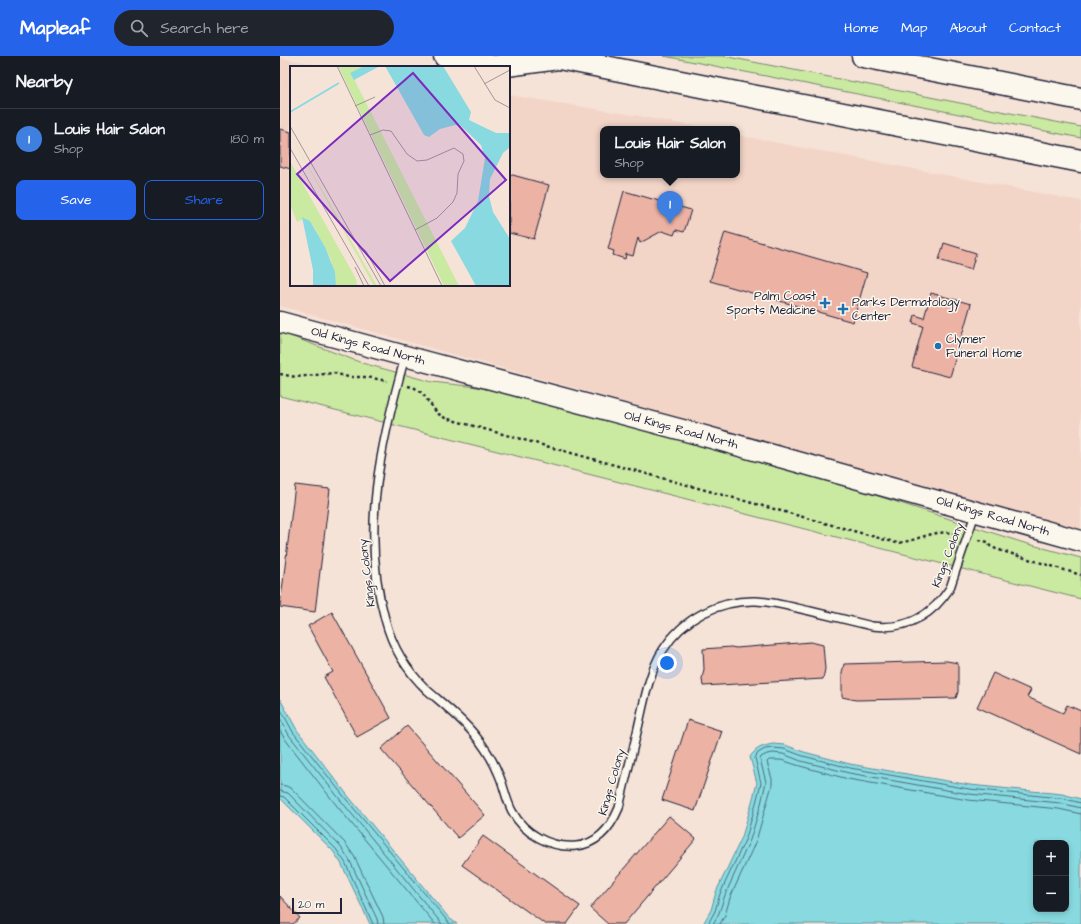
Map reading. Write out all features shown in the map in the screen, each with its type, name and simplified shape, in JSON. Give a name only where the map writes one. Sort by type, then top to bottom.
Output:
[{"type":"highway","points":[[445,56],[490,66]]},
{"type":"highway","points":[[863,56],[1081,99]]},
{"type":"highway","points":[[500,66],[553,57],[1081,161]]},
{"type":"street","name":"Old Kings Road North","points":[[280,322],[676,428],[1081,541]]},
{"type":"lane","name":"Kings Colony","points":[[405,356],[395,391],[380,457],[375,491],[373,535],[375,562],[384,619],[397,650],[410,670],[425,689],[464,723],[482,744],[496,768],[511,810],[516,818],[531,834],[548,842],[569,846],[587,843],[600,836],[611,825],[619,808],[647,692],[656,665],[663,650],[671,639],[690,621],[717,607],[734,603],[756,601],[790,606],[872,626],[894,626],[916,620],[934,608],[950,588],[976,511]]},
{"type":"path","points":[[280,374],[296,377],[334,373],[348,377],[367,377],[383,380]]},
{"type":"path","points":[[415,388],[428,400],[437,413],[445,418],[897,543],[907,542],[932,534],[948,531]]},
{"type":"path","points":[[988,542],[990,546],[996,549],[1081,575]]},
{"type":"shaded area","points":[[280,58],[329,66],[290,66],[290,286],[510,286],[510,95],[640,116],[692,126],[600,126],[600,178],[740,178],[740,136],[1081,201],[1081,530],[280,306]]},
{"type":"green space","points":[[664,56],[723,56],[1081,127],[1081,138]]},
{"type":"green space","points":[[280,332],[362,363],[432,382],[477,387],[510,394],[841,484],[1021,542],[1081,558],[1081,599],[280,396]]},
{"type":"water","points":[[280,699],[297,730],[349,797],[449,918],[457,924],[370,924],[341,863],[333,851],[280,798]]},
{"type":"water","points":[[773,744],[785,745],[804,752],[850,764],[970,785],[1062,794],[1081,799],[1081,924],[703,924],[711,910],[716,892],[742,837],[757,783],[750,757],[757,749]]},
{"type":"building","points":[[280,129],[290,132],[290,169],[280,166]]},
{"type":"building","points":[[510,174],[549,185],[534,239],[510,233]]},
{"type":"building","points":[[624,191],[691,210],[684,232],[676,230],[674,235],[662,231],[640,243],[638,238],[633,256],[626,254],[625,259],[613,255],[614,251],[608,249]]},
{"type":"building","points":[[725,232],[867,273],[853,322],[710,281]]},
{"type":"building","points":[[944,243],[976,253],[971,270],[939,260]]},
{"type":"building","name":"Clymer Funeral Home","points":[[931,293],[971,304],[950,377],[912,367],[923,326],[913,323],[915,315],[924,318]]},
{"type":"building","points":[[295,485],[330,489],[315,612],[280,607]]},
{"type":"building","points":[[332,612],[391,718],[357,737],[324,677],[333,672],[308,626]]},
{"type":"building","points":[[811,642],[823,645],[825,669],[823,679],[703,686],[703,649]]},
{"type":"building","points":[[947,661],[958,663],[958,692],[956,698],[856,700],[842,697],[842,673],[844,664]]},
{"type":"building","points":[[993,673],[1031,690],[1027,697],[1063,713],[1067,705],[1081,711],[1081,754],[977,707]]},
{"type":"building","points":[[688,720],[722,731],[695,811],[662,800]]},
{"type":"building","points":[[407,726],[485,815],[458,838],[381,749]]},
{"type":"building","points":[[669,816],[696,839],[624,924],[608,924],[590,908]]},
{"type":"building","points":[[483,836],[580,906],[567,924],[545,924],[462,865]]},
{"type":"building","points":[[280,896],[300,918],[293,924],[280,924]]},
{"type":"place","name":"Louis Hair Salon","points":[[670,224]]},
{"type":"place","name":"Palm Coast Sports Medicine","points":[[825,303]]},
{"type":"place","name":"Parks Dermatology Center","points":[[843,309]]},
{"type":"place","name":"Clymer Funeral Home","points":[[938,346]]}]
